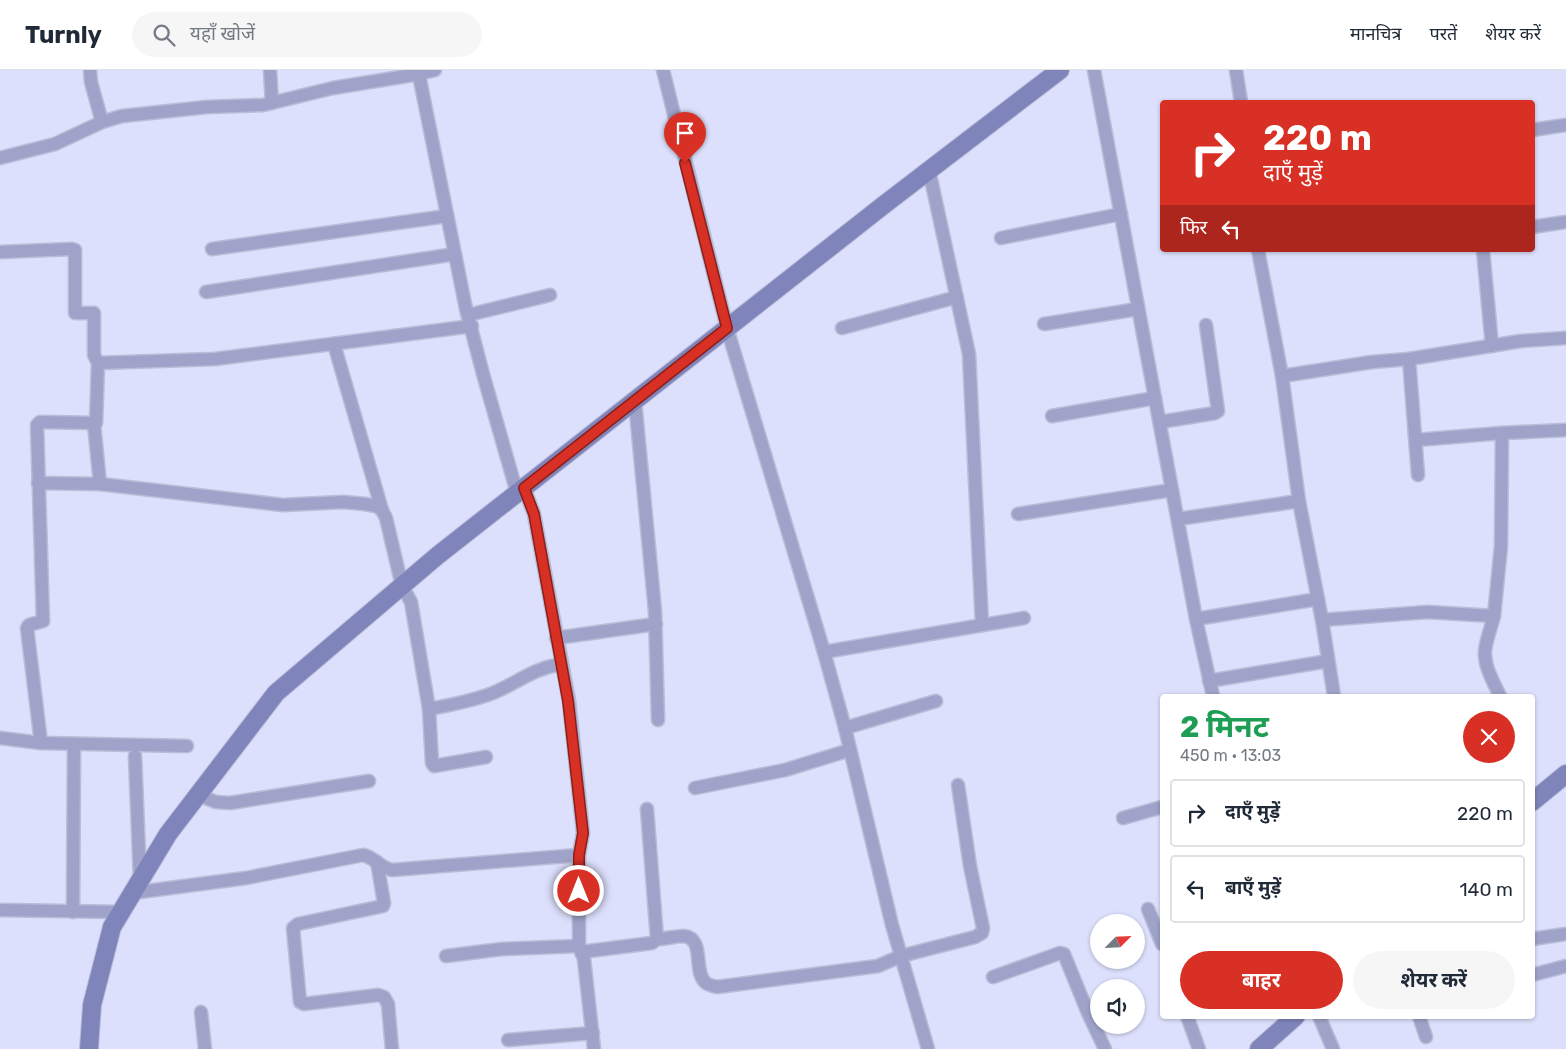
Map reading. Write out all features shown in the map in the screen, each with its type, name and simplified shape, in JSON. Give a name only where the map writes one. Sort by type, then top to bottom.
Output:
[{"type":"street","points":[[90,70],[91,82],[102,122]]},
{"type":"street","points":[[270,70],[272,103]]},
{"type":"street","points":[[0,158],[56,144],[102,122],[122,116],[207,107],[263,105],[333,88],[435,70]]},
{"type":"street","points":[[663,70],[727,328],[824,652],[845,728],[901,956],[928,1049]]},
{"type":"street","points":[[89,1049],[92,1005],[112,927],[168,834],[276,693],[437,556],[929,170],[1060,70]]},
{"type":"street","points":[[1094,70],[1196,619],[1212,694]]},
{"type":"street","points":[[1236,70],[1241,100]]},
{"type":"street","points":[[418,72],[454,254],[483,374],[520,491],[534,514],[568,701],[583,833],[579,855],[580,949],[584,960],[594,1049]]},
{"type":"street","points":[[1535,130],[1566,125]]},
{"type":"street","points":[[929,170],[969,354],[982,625]]},
{"type":"street","points":[[1001,238],[1121,214]]},
{"type":"street","points":[[212,249],[446,216]]},
{"type":"street","points":[[1535,227],[1566,222]]},
{"type":"street","points":[[0,252],[75,250],[75,313],[94,313],[94,355],[98,363],[97,422],[94,424],[100,484]]},
{"type":"street","points":[[1258,252],[1282,376],[1299,501],[1322,620],[1334,694]]},
{"type":"street","points":[[1483,252],[1492,346]]},
{"type":"street","points":[[206,292],[454,254]]},
{"type":"street","points":[[98,363],[215,359],[334,344],[470,320],[550,295]]},
{"type":"street","points":[[842,328],[957,297]]},
{"type":"street","points":[[1044,324],[1138,309]]},
{"type":"street","points":[[1160,422],[1215,414],[1218,411],[1206,325]]},
{"type":"street","points":[[1282,376],[1372,362],[1410,359],[1521,341],[1566,338]]},
{"type":"street","points":[[334,344],[382,510],[386,518],[402,586],[411,602],[429,709],[433,765],[486,757]]},
{"type":"street","points":[[1410,359],[1418,475]]},
{"type":"street","points":[[1052,416],[1155,398]]},
{"type":"street","points":[[635,401],[656,624],[658,720]]},
{"type":"street","points":[[41,743],[28,628],[29,625],[43,621],[38,483],[38,423],[94,424]]},
{"type":"street","points":[[1416,440],[1566,430]]},
{"type":"street","points":[[1499,694],[1488,671],[1485,651],[1494,616],[1501,546],[1502,433]]},
{"type":"street","points":[[38,483],[100,484],[283,505],[343,502],[376,506],[382,510]]},
{"type":"street","points":[[1018,514],[1172,490]]},
{"type":"street","points":[[1178,520],[1299,501]]},
{"type":"street","points":[[1196,619],[1318,599]]},
{"type":"street","points":[[1322,620],[1427,612],[1494,616]]},
{"type":"street","points":[[824,652],[1024,618]]},
{"type":"street","points":[[556,638],[656,624]]},
{"type":"street","points":[[1208,681],[1328,661]]},
{"type":"street","points":[[429,709],[479,698],[495,692],[531,672],[561,664]]},
{"type":"street","points":[[845,728],[936,701]]},
{"type":"street","points":[[0,738],[41,743],[188,746]]},
{"type":"street","points":[[73,912],[74,744]]},
{"type":"street","points":[[695,788],[785,770],[850,750]]},
{"type":"street","points":[[135,756],[136,886]]},
{"type":"street","points":[[1535,800],[1566,774]]},
{"type":"street","points":[[198,795],[216,802],[230,802],[369,781]]},
{"type":"street","points":[[446,956],[502,950],[580,949],[652,943],[656,939],[685,936],[691,939],[697,950],[700,974],[706,983],[717,988],[878,966],[901,956],[975,937],[982,933],[983,928],[970,866],[958,785]]},
{"type":"street","points":[[1123,818],[1160,807]]},
{"type":"street","points":[[647,809],[656,939]]},
{"type":"street","points":[[136,886],[246,878],[363,855],[392,870],[579,855]]},
{"type":"street","points":[[377,862],[383,906],[298,924],[293,928],[300,1002],[304,1004],[378,995],[384,998],[388,1004],[392,1049]]},
{"type":"street","points":[[1148,909],[1160,939]]},
{"type":"street","points":[[0,910],[121,912]]},
{"type":"street","points":[[1535,939],[1566,934]]},
{"type":"street","points":[[993,977],[1060,953],[1064,954],[1105,1049]]},
{"type":"street","points":[[1535,974],[1566,966]]},
{"type":"street","points":[[201,1012],[206,1049]]},
{"type":"street","points":[[1188,1019],[1199,1049]]},
{"type":"street","points":[[1259,1049],[1293,1019]]},
{"type":"street","points":[[1320,1019],[1333,1049]]},
{"type":"street","points":[[1420,1019],[1426,1036]]},
{"type":"street","points":[[508,1040],[592,1033]]},
{"type":"route","points":[[579,891],[579,855],[583,833],[568,701],[534,514],[524,488],[727,328],[685,163]]}]
